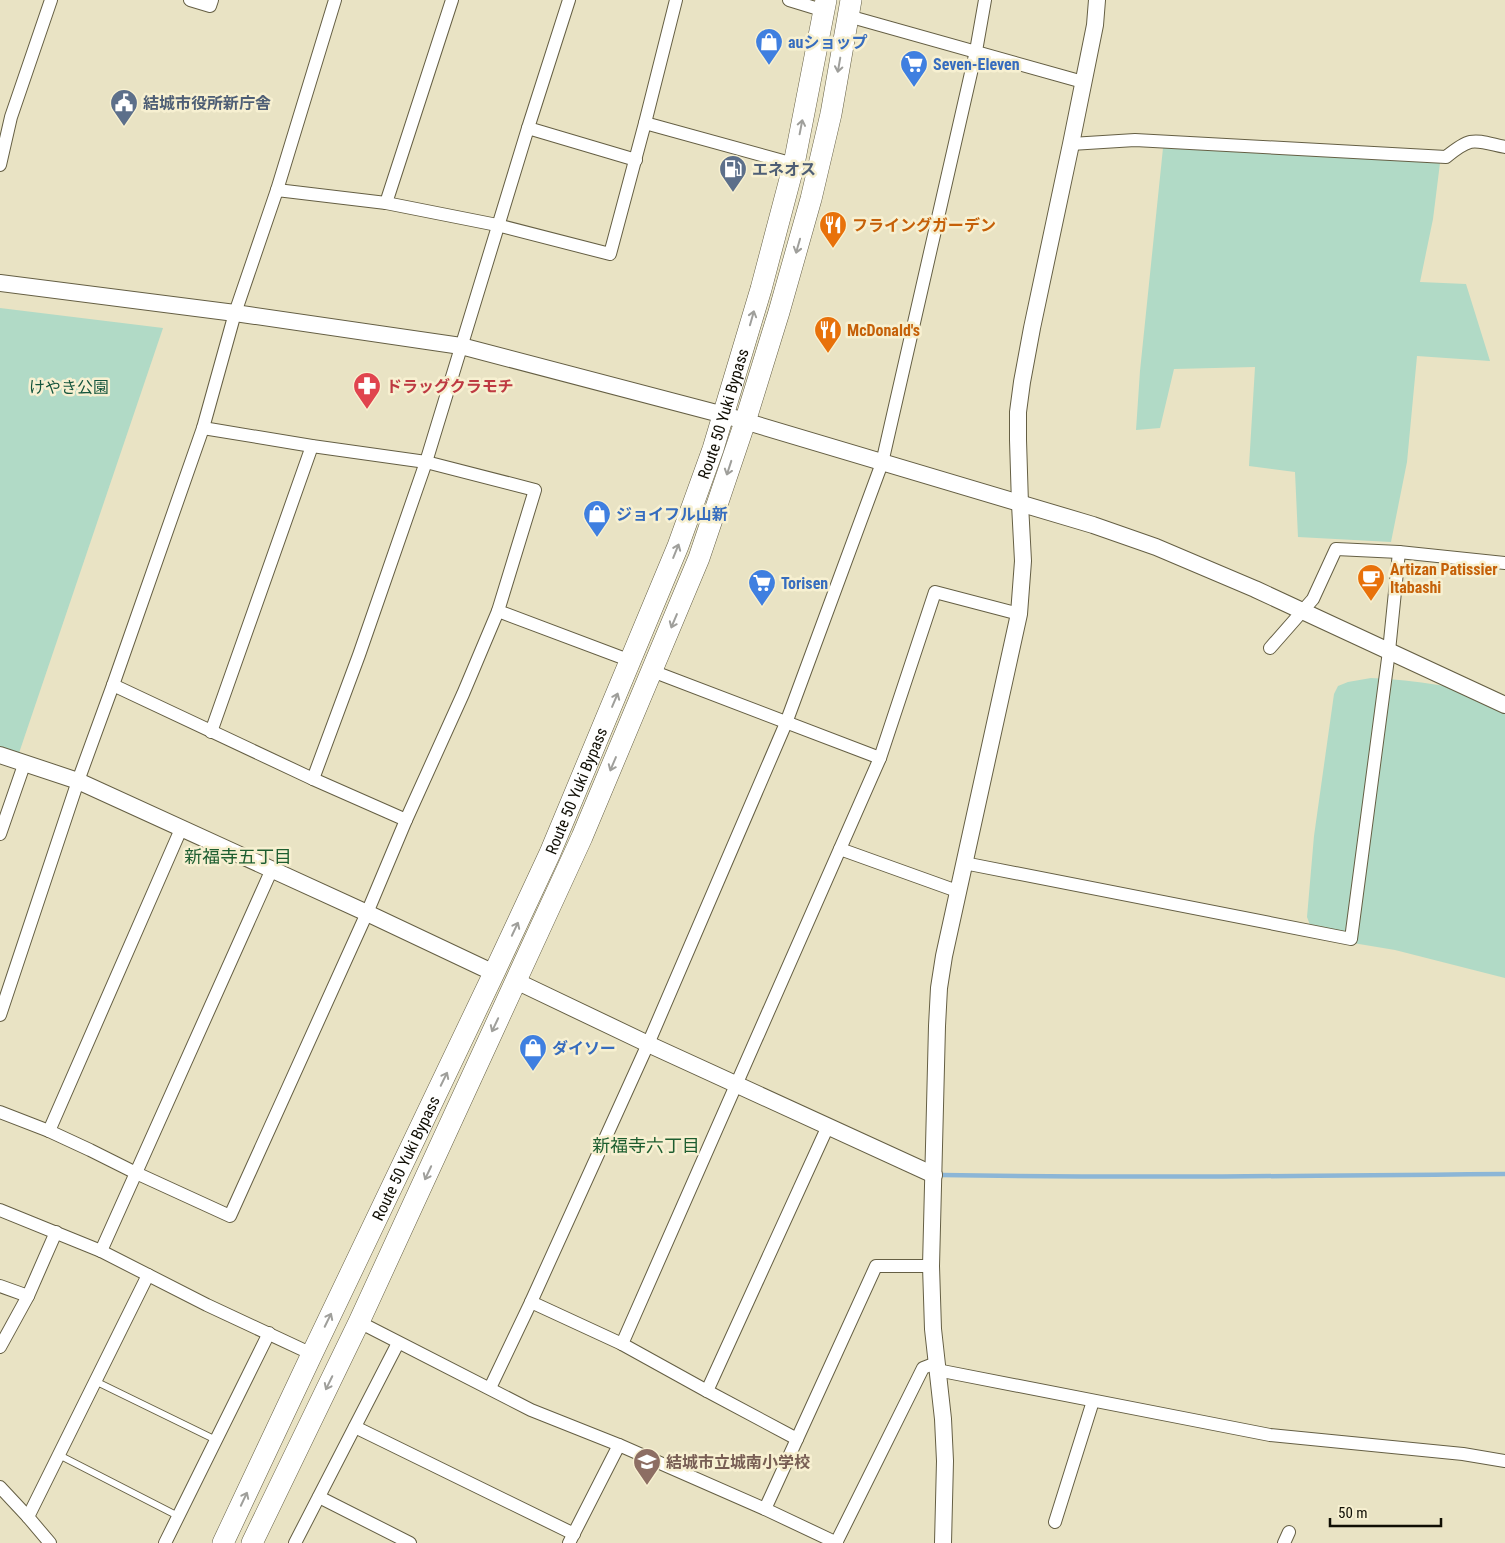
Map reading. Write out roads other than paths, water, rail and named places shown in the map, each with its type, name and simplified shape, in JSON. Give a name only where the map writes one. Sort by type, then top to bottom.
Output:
[{"type":"highway","name":"Route 50 Yuki Bypass","points":[[223,1543],[550,853],[678,546],[724,415],[761,289],[794,164],[825,5]]},
{"type":"highway","name":"Route 50 Yuki Bypass","points":[[252,1543],[359,1322],[582,837],[700,558],[745,422],[811,199],[831,114],[850,8]]},
{"type":"street","points":[[0,165],[11,117],[51,0]]},
{"type":"street","points":[[190,0],[210,6],[212,0]]},
{"type":"street","points":[[0,1015],[78,781],[203,428],[235,313],[277,190],[335,0]]},
{"type":"street","points":[[386,203],[452,0]]},
{"type":"street","points":[[313,779],[359,655],[426,462],[497,225],[569,0]]},
{"type":"street","points":[[277,190],[386,203],[497,225],[610,254],[636,160],[676,0]]},
{"type":"street","points":[[789,0],[825,5]]},
{"type":"street","points":[[490,1388],[532,1302],[648,1044],[786,724],[882,463],[976,51],[985,0]]},
{"type":"street","points":[[943,1543],[945,1461],[933,1329],[931,1266],[939,988],[957,891],[1019,614],[1023,561],[1018,412],[1034,319],[1071,144],[1097,0]]},
{"type":"street","points":[[850,8],[976,51],[1083,82]]},
{"type":"street","points":[[645,123],[794,164]]},
{"type":"street","points":[[528,128],[636,160]]},
{"type":"street","points":[[1071,144],[1135,140],[1446,157],[1468,141],[1479,141],[1505,147]]},
{"type":"street","points":[[0,283],[235,313],[461,346],[724,415],[1093,525],[1156,547],[1255,588],[1505,705]]},
{"type":"street","points":[[0,1112],[50,1131],[136,1174],[230,1216],[464,694],[498,611],[535,490],[426,462],[203,428]]},
{"type":"street","points":[[211,732],[312,446]]},
{"type":"street","points":[[1270,648],[1314,598],[1336,550],[1399,552],[1505,563]]},
{"type":"street","points":[[964,864],[1351,938],[1389,651],[1399,552]]},
{"type":"street","points":[[622,1344],[880,758],[936,592],[1019,614]]},
{"type":"street","points":[[498,611],[631,661]]},
{"type":"street","points":[[652,671],[786,724],[880,758]]},
{"type":"street","points":[[113,685],[313,779],[406,820]]},
{"type":"street","points":[[0,755],[78,781],[494,973]]},
{"type":"street","points":[[0,834],[25,762]]},
{"type":"street","points":[[50,1131],[181,829]]},
{"type":"street","points":[[840,849],[957,891]]},
{"type":"street","points":[[101,1251],[272,869]]},
{"type":"street","points":[[516,980],[648,1044],[934,1175]]},
{"type":"street","points":[[707,1391],[828,1126]]},
{"type":"street","points":[[0,1210],[101,1251],[207,1305],[312,1354]]},
{"type":"street","points":[[0,1347],[28,1296],[56,1232]]},
{"type":"street","points":[[765,1509],[876,1266],[931,1266]]},
{"type":"street","points":[[28,1517],[148,1275]]},
{"type":"street","points":[[0,1286],[28,1296]]},
{"type":"street","points":[[532,1302],[622,1344],[797,1439]]},
{"type":"street","points":[[359,1322],[531,1410],[619,1445],[837,1543],[923,1368],[936,1367],[1093,1401],[1270,1434],[1463,1454],[1505,1461]]},
{"type":"street","points":[[165,1543],[268,1333]]},
{"type":"street","points":[[295,1543],[398,1343]]},
{"type":"street","points":[[1055,1522],[1093,1401]]},
{"type":"street","points":[[355,1427],[571,1538],[619,1445]]},
{"type":"street","points":[[0,1487],[50,1543]]},
{"type":"street","points":[[319,1497],[410,1543]]},
{"type":"lane","points":[[95,1381],[216,1440]]},
{"type":"lane","points":[[58,1455],[178,1516]]},
{"type":"waterway","points":[[942,1175],[1153,1177],[1505,1174]]},
{"type":"place","name":"auショップ","points":[[769,66]]},
{"type":"place","name":"Seven-Eleven","points":[[914,88]]},
{"type":"place","name":"結城市役所新庁舎","points":[[124,127]]},
{"type":"place","name":"エネオス","points":[[733,193]]},
{"type":"place","name":"フライングガーデン","points":[[833,249]]},
{"type":"place","name":"McDonald's","points":[[828,354]]},
{"type":"place","name":"ドラッグクラモチ","points":[[367,410]]},
{"type":"place","name":"ジョイフル山新","points":[[597,538]]},
{"type":"place","name":"Artizan Patissier Itabashi","points":[[1371,602]]},
{"type":"place","name":"Torisen","points":[[762,607]]},
{"type":"place","name":"ダイソー","points":[[533,1072]]},
{"type":"place","name":"結城市立城南小学校","points":[[647,1486]]},
{"type":"district","name":"新福寺五丁目","points":[[238,856]]},
{"type":"district","name":"新福寺六丁目","points":[[646,1145]]},
{"type":"park label","name":"けやき公園","points":[[69,387]]}]
